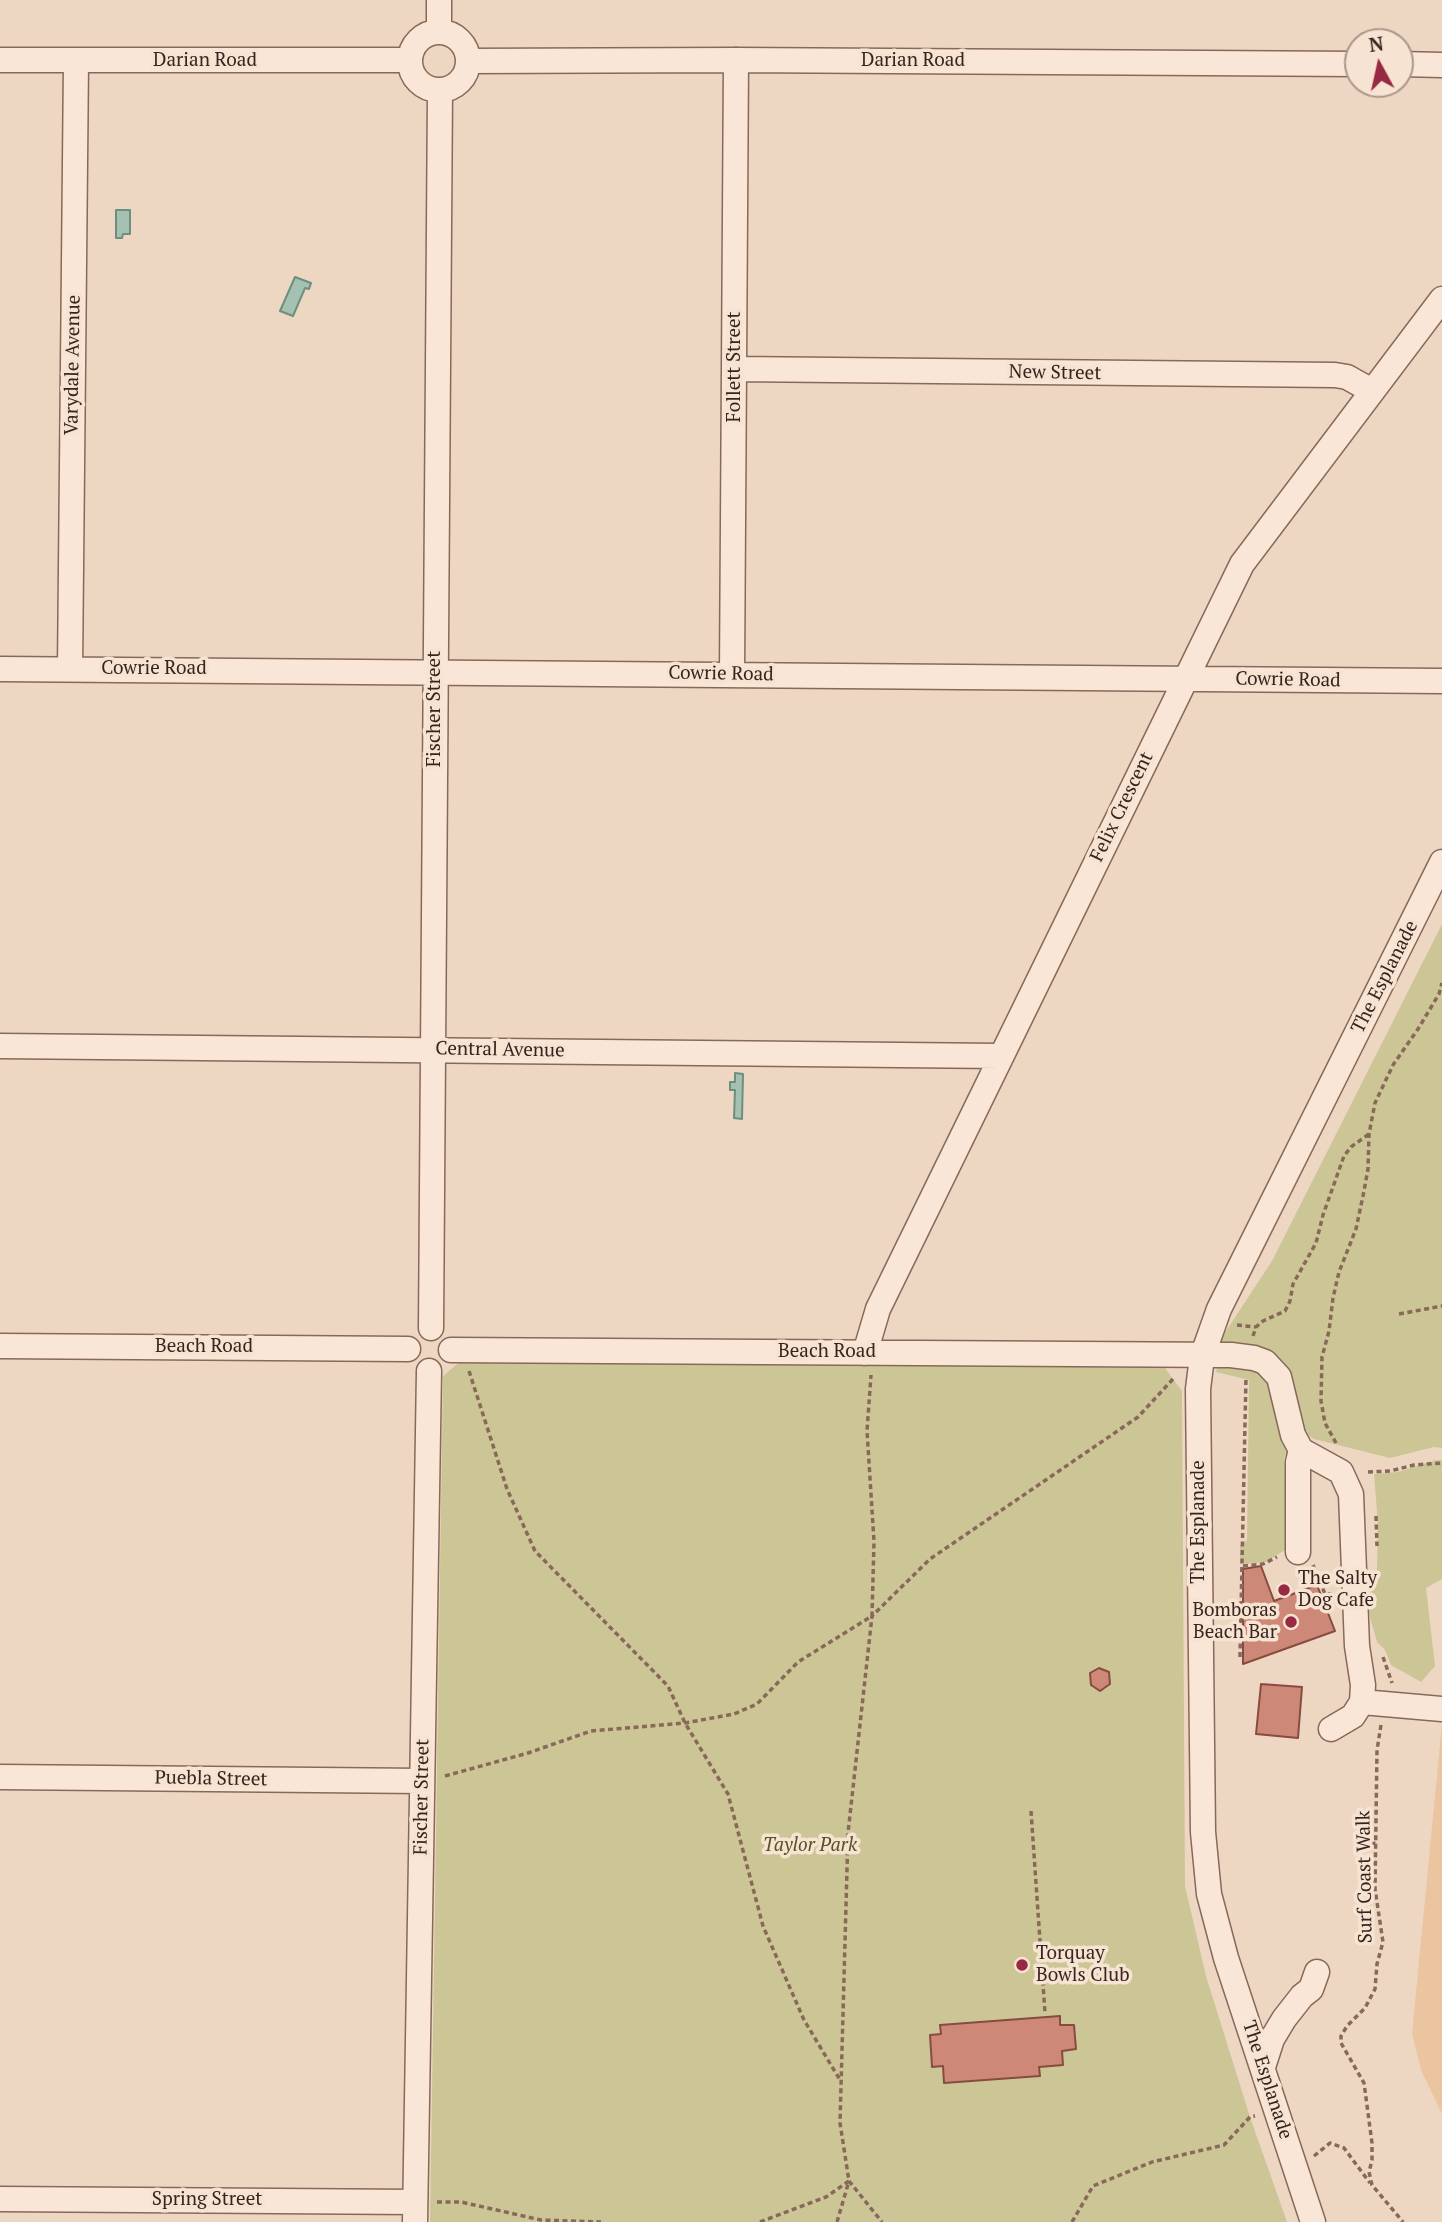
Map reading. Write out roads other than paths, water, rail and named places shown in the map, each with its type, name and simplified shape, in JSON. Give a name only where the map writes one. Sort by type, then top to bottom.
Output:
[{"type":"street","points":[[439,0],[439,32]]},
{"type":"street","points":[[439,32],[450,33],[458,39],[466,50],[468,61],[467,70],[460,81],[440,90],[428,88],[418,81],[411,70],[409,60],[411,48],[419,38],[439,32]]},
{"type":"street","name":"Darian Road","points":[[0,60],[409,60]]},
{"type":"street","name":"Follett Street","points":[[732,675],[736,60]]},
{"type":"street","name":"Varydale Avenue","points":[[70,669],[76,61]]},
{"type":"street","name":"Darian Road","points":[[468,61],[1344,64]]},
{"type":"street","points":[[1414,64],[1442,65]]},
{"type":"street","name":"Fischer Street","points":[[431,1328],[440,90]]},
{"type":"street","name":"Felix Crescent","points":[[869,1353],[878,1309],[1242,564],[1442,299]]},
{"type":"street","name":"New Street","points":[[735,369],[1335,376],[1347,377],[1371,391]]},
{"type":"street","name":"Cowrie Road","points":[[0,668],[1442,681]]},
{"type":"street","name":"The Esplanade","points":[[1313,2222],[1216,1925],[1205,1865],[1198,1402],[1202,1357],[1219,1309],[1442,862]]},
{"type":"street","name":"Central Avenue","points":[[0,1046],[1000,1056]]},
{"type":"street","points":[[431,1328],[440,1330],[460,1350],[445,1366],[429,1371],[414,1366],[408,1349],[414,1334],[431,1328]]},
{"type":"street","name":"Beach Road","points":[[0,1346],[408,1349]]},
{"type":"street","name":"Beach Road","points":[[460,1350],[1254,1357],[1273,1368],[1279,1377],[1290,1427],[1301,1450]]},
{"type":"street","name":"Fischer Street","points":[[415,2212],[429,1371]]},
{"type":"street","points":[[1298,1552],[1298,1462],[1301,1450],[1341,1472],[1351,1494],[1362,1702],[1353,1716],[1331,1728]]},
{"type":"street","points":[[1362,1702],[1442,1709]]},
{"type":"street","name":"Puebla Street","points":[[0,1777],[422,1781]]},
{"type":"street","points":[[1263,2067],[1272,2039],[1284,2019],[1311,1989],[1317,1972]]},
{"type":"street","name":"Spring Street","points":[[0,2199],[415,2212]]},
{"type":"place","name":"The Salty Dog Cafe","points":[[1284,1590]]},
{"type":"place","name":"Bomboras Beach Bar","points":[[1291,1622]]},
{"type":"place","name":"Torquay Bowls Club","points":[[1022,1965]]},
{"type":"park label","name":"Taylor Park","points":[[810,1846]]}]
